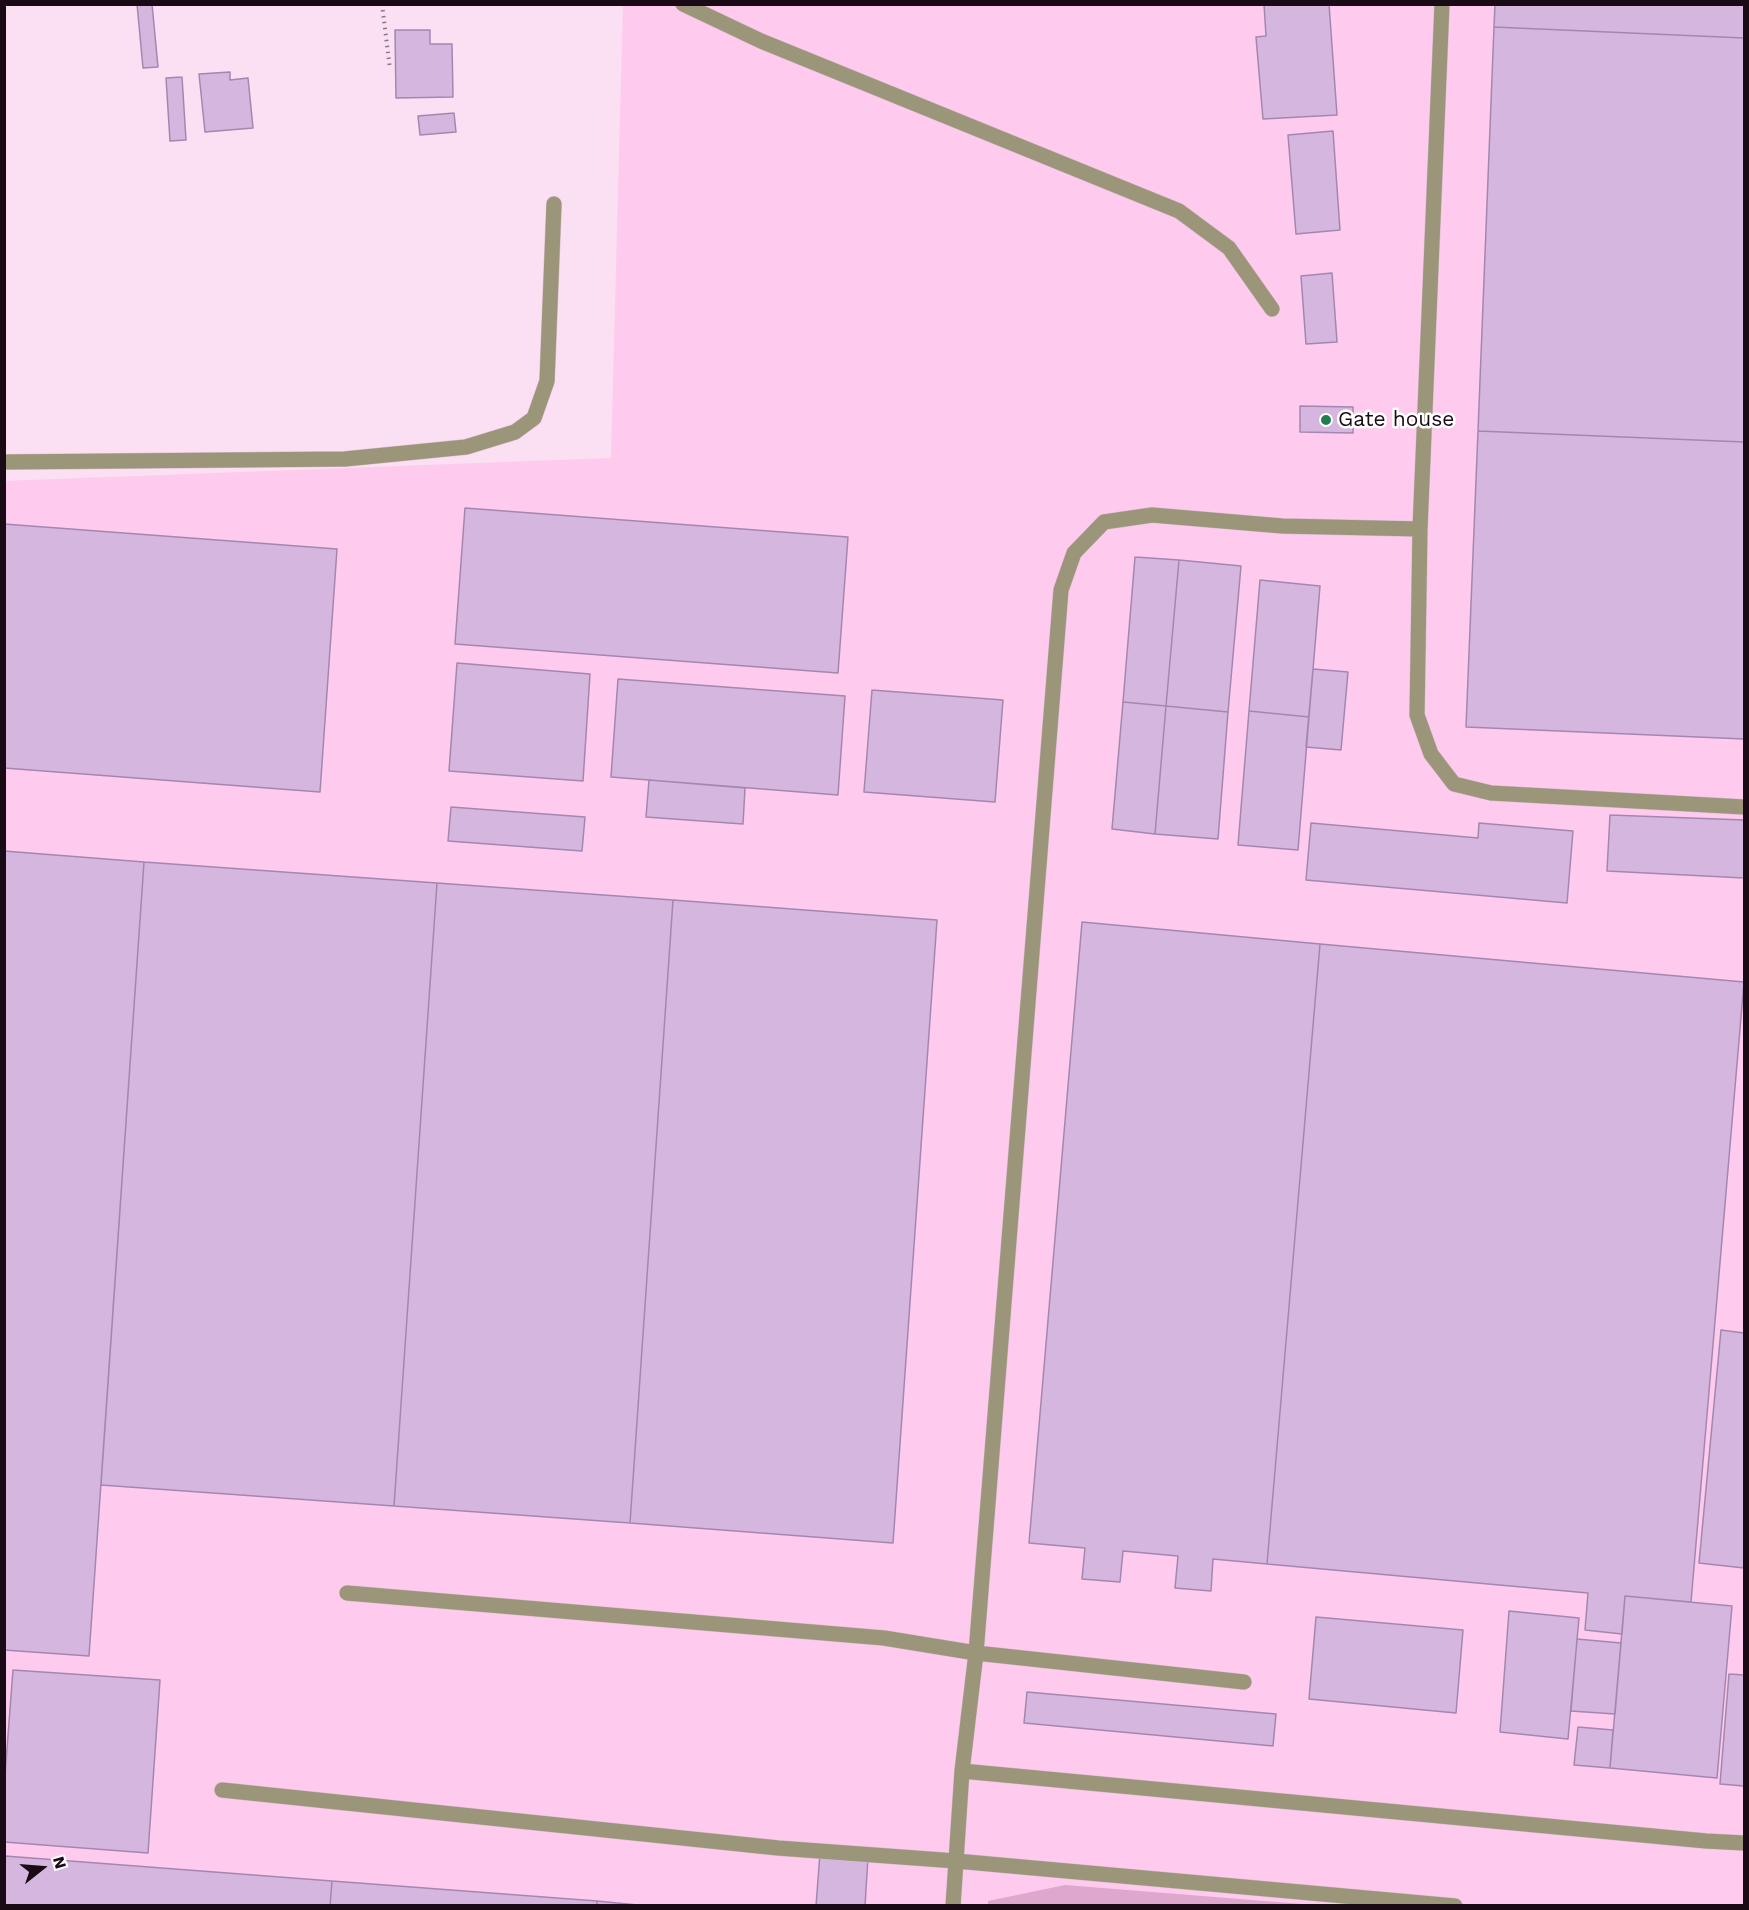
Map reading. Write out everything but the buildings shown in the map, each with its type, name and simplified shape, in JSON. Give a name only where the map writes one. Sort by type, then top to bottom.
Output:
[{"type":"lane","points":[[683,4],[761,41],[1179,211],[1229,248],[1272,309]]},
{"type":"lane","points":[[1442,4],[1420,529],[1417,716],[1431,754],[1454,784],[1491,794],[1744,807]]},
{"type":"lane","points":[[4,462],[345,459],[466,447],[515,432],[534,418],[547,381],[554,204]]},
{"type":"lane","points":[[953,1905],[962,1771],[976,1653],[1061,590],[1074,553],[1104,522],[1152,515],[1282,526],[1420,529]]},
{"type":"lane","points":[[347,1593],[884,1638],[976,1653],[1244,1682]]},
{"type":"lane","points":[[962,1771],[1744,1843]]},
{"type":"lane","points":[[222,1790],[778,1848],[956,1861],[1455,1905]]},
{"type":"path","points":[[382,4],[390,69]]},
{"type":"shaded area","points":[[623,5],[1744,5],[1744,1905],[5,1905],[4,481],[611,458]]},
{"type":"shaded area","points":[[1065,1885],[1314,1905],[988,1905],[988,1901]]},
{"type":"place","name":"Gate house","points":[[1326,420]]}]
